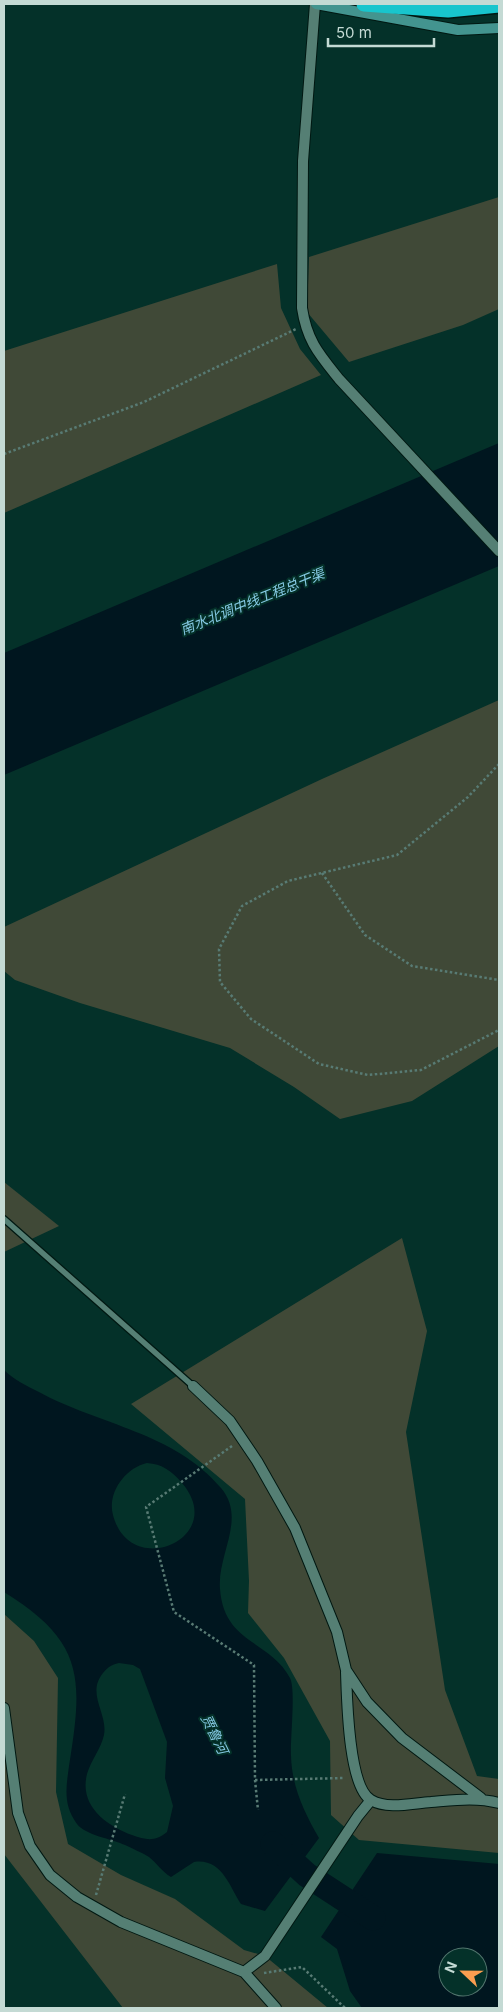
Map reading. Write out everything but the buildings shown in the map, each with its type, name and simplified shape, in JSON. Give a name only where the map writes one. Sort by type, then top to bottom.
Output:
[{"type":"highway","points":[[364,4],[448,10],[499,5]]},
{"type":"street","points":[[499,28],[458,30],[316,4],[303,161],[302,308],[304,325],[318,352],[339,380],[499,551]]},
{"type":"street","points":[[193,1386],[230,1421],[295,1528],[337,1632],[346,1670],[349,1737],[362,1792],[371,1800],[386,1805],[481,1798],[499,1803]]},
{"type":"street","points":[[346,1670],[367,1702],[402,1738],[481,1798]]},
{"type":"street","points":[[4,1708],[18,1813],[30,1846],[50,1875],[77,1898],[121,1922],[246,1974],[276,2008]]},
{"type":"street","points":[[246,1974],[265,1956],[358,1816],[371,1800]]},
{"type":"lane","points":[[4,1219],[193,1386]]},
{"type":"path","points":[[4,454],[144,402],[304,325]]},
{"type":"path","points":[[499,764],[468,798],[397,854],[288,881],[242,906],[219,949],[220,982],[251,1019],[319,1064],[368,1075],[421,1070],[499,1030]]},
{"type":"path","points":[[322,873],[365,935],[412,966],[499,980]]},
{"type":"path","points":[[242,1439],[146,1508],[174,1612],[254,1664],[255,1780],[258,1810]]},
{"type":"path","points":[[255,1780],[359,1778]]},
{"type":"path","points":[[92,1906],[125,1794]]},
{"type":"path","points":[[246,1974],[302,1967],[346,2008]]},
{"type":"green space","points":[[499,197],[499,309],[463,325],[349,362],[307,312],[309,257]]},
{"type":"green space","points":[[277,264],[281,308],[300,349],[321,375],[4,513],[4,351]]},
{"type":"green space","points":[[499,700],[499,1046],[412,1101],[340,1119],[294,1087],[230,1048],[80,1003],[15,980],[4,971],[4,927],[322,779]]},
{"type":"green space","points":[[4,1182],[59,1226],[4,1252]]},
{"type":"green space","points":[[402,1238],[427,1331],[406,1432],[445,1690],[477,1776],[499,1779],[499,1853],[359,1840],[331,1815],[330,1741],[284,1658],[248,1613],[249,1581],[245,1499],[131,1404]]},
{"type":"green space","points":[[4,1614],[34,1641],[58,1678],[56,1792],[68,1844],[121,1875],[175,1899],[244,1950],[265,1956],[328,2008],[123,2008],[4,1854]]},
{"type":"water","name":"南水北调中线工程总干渠","points":[[499,443],[499,566],[4,775],[4,653]]},
{"type":"water","points":[[4,1370],[12,1377],[62,1403],[159,1442],[181,1454],[202,1469],[221,1488],[228,1500],[231,1512],[229,1537],[220,1576],[223,1607],[230,1621],[239,1631],[271,1656],[290,1678],[293,1693],[292,1767],[296,1789],[308,1819],[319,1838],[265,1911],[241,1904],[223,1875],[211,1864],[194,1862],[171,1877],[146,1855],[120,1843],[92,1834],[77,1824],[69,1810],[67,1796],[76,1709],[76,1686],[72,1665],[64,1646],[50,1628],[31,1610],[4,1592]],"holes":[[[147,1463],[162,1467],[174,1475],[182,1483],[193,1503],[193,1520],[185,1535],[172,1544],[155,1548],[138,1546],[123,1535],[113,1515],[112,1507],[115,1490],[125,1476],[132,1470]],[[119,1663],[133,1665],[140,1669],[167,1742],[165,1778],[173,1806],[167,1832],[154,1839],[137,1837],[113,1826],[97,1813],[87,1796],[87,1774],[104,1735],[103,1719],[97,1696],[98,1681],[108,1668]]]},
{"type":"water","points":[[377,1853],[499,1864],[499,2008],[362,2008],[350,1991],[337,1949],[321,1937]]},
{"type":"waterway","name":"贾鲁河","points":[[273,1844],[307,1875],[373,1918]]}]
